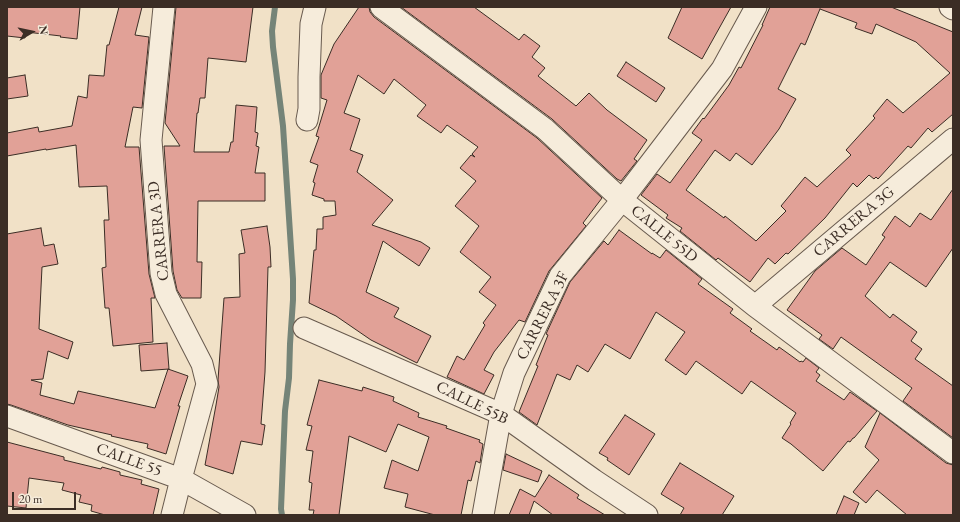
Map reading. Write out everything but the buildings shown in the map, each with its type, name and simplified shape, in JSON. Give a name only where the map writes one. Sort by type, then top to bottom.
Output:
[{"type":"street","name":"CARRERA 3D","points":[[164,7],[151,140],[161,273],[166,294],[202,364],[207,384],[172,515]]},
{"type":"street","points":[[306,120],[309,104],[311,24],[315,7]]},
{"type":"street","name":"CALLE 55D","points":[[381,7],[545,129],[622,200],[755,306],[953,453]]},
{"type":"street","name":"CARRERA 3F","points":[[483,515],[501,414],[514,373],[560,276],[622,200],[722,69],[756,7]]},
{"type":"street","name":"CARRERA 3G","points":[[755,306],[953,139]]},
{"type":"street","name":"CALLE 55B","points":[[304,328],[501,414],[594,480],[647,515]]},
{"type":"street","name":"CALLE 55","points":[[7,416],[181,479],[245,515]]},
{"type":"waterway","points":[[275,7],[272,31],[273,47],[283,126],[293,279],[289,378],[285,411],[282,515]]}]
